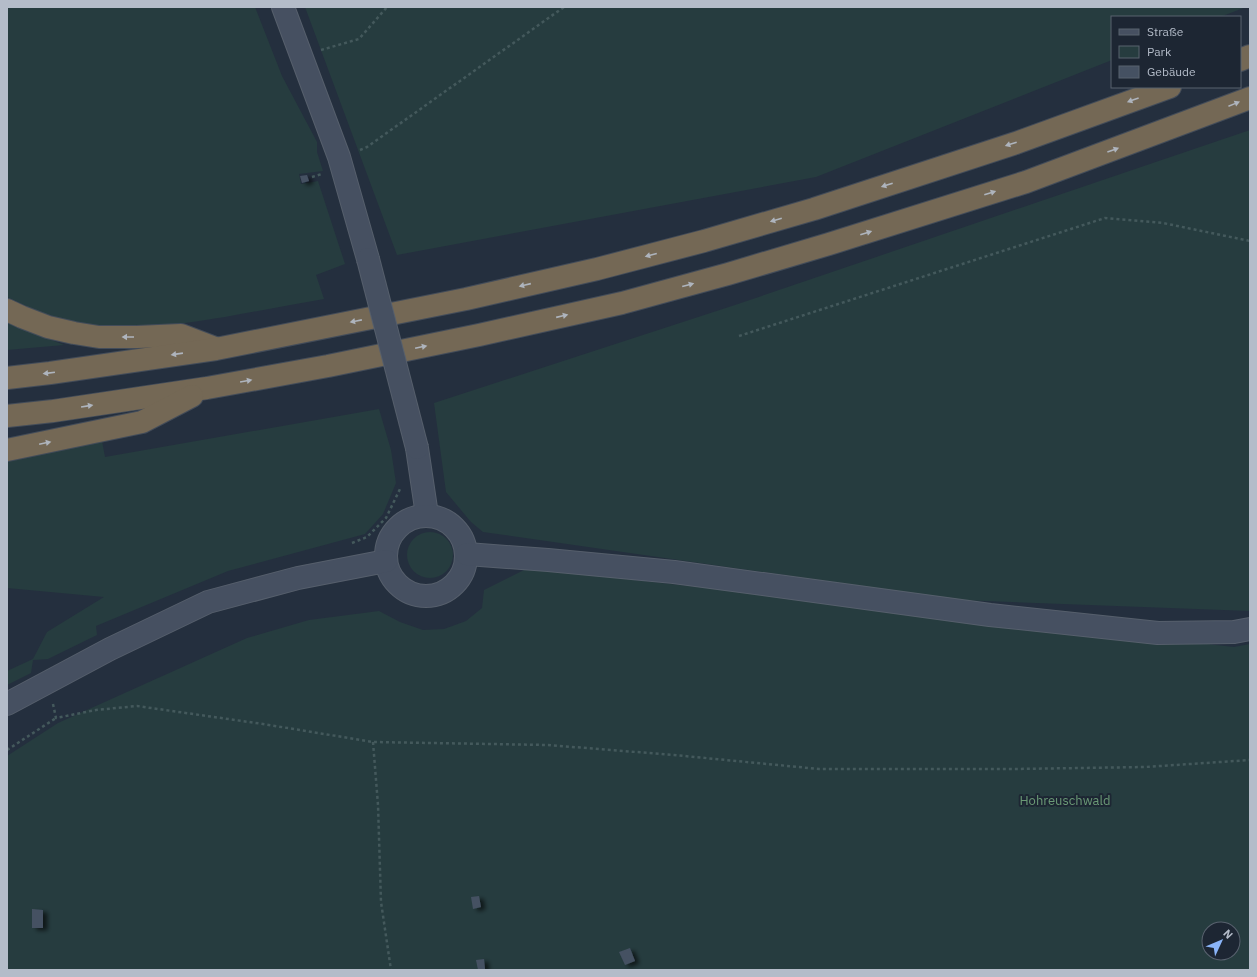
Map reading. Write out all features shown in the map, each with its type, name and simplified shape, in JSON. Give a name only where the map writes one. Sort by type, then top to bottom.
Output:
[{"type":"highway","points":[[7,378],[216,349],[466,299],[597,269],[704,241],[814,209],[971,157],[1167,88]]},
{"type":"highway","points":[[7,416],[53,411],[207,388],[328,366],[622,303],[829,244],[1026,182],[1250,98]]},
{"type":"highway","points":[[7,310],[48,327],[74,333],[99,337],[181,335],[216,349]]},
{"type":"highway","points":[[7,450],[142,422],[207,388]]},
{"type":"street","points":[[283,7],[339,157],[368,259],[417,448],[427,515]]},
{"type":"street","points":[[416,516],[436,516],[449,522],[462,535],[467,554],[465,569],[457,582],[442,593],[426,596],[410,593],[396,583],[390,575],[386,562],[386,547],[393,532],[404,521],[416,516]]},
{"type":"street","points":[[467,554],[674,572],[990,615],[1158,633],[1234,632],[1250,629]]},
{"type":"street","points":[[7,704],[110,649],[208,602],[298,578],[386,562]]},
{"type":"path","points":[[302,55],[359,39],[387,7]]},
{"type":"path","points":[[339,157],[367,147],[564,7]]},
{"type":"path","points":[[739,336],[1105,218],[1163,223],[1250,241]]},
{"type":"path","points":[[53,704],[56,718]]},
{"type":"path","points":[[7,750],[56,718],[96,710],[137,706],[373,742],[548,745],[818,769],[1015,769],[1137,767],[1250,760]]},
{"type":"path","points":[[373,742],[378,805],[381,902],[391,970]]},
{"type":"green space","points":[[7,7],[255,7],[282,76],[317,142],[317,152],[323,171],[299,174],[301,184],[318,181],[345,264],[316,275],[324,299],[206,320],[146,327],[106,327],[58,318],[28,307],[7,297]]},
{"type":"green space","points":[[305,7],[1246,7],[1223,16],[1111,16],[1111,60],[816,177],[397,255]]},
{"type":"green space","points":[[1250,130],[1250,611],[959,600],[483,532],[471,522],[446,492],[434,403],[735,305]]},
{"type":"green space","points":[[7,322],[64,345],[7,350]]},
{"type":"green space","points":[[379,409],[391,450],[396,483],[383,514],[365,534],[228,571],[96,626],[97,635],[48,659],[33,660],[31,673],[7,685],[7,671],[33,659],[47,632],[104,597],[7,588],[7,462],[102,441],[105,457]]},
{"type":"green space","points":[[425,532],[435,532],[447,538],[452,546],[452,564],[447,572],[439,577],[425,578],[417,575],[410,568],[407,560],[407,550],[410,542],[417,535]]},
{"type":"green space","name":"Hohreuschwald","points":[[528,568],[1234,647],[1250,644],[1250,970],[7,970],[7,756],[58,723],[247,638],[309,620],[379,611],[400,622],[423,630],[444,629],[466,621],[482,608],[484,590]]},
{"type":"building","points":[[307,175],[309,181],[302,183],[300,176]]},
{"type":"building","points":[[479,896],[481,907],[473,909],[471,897]]},
{"type":"building","points":[[32,909],[43,910],[43,928],[32,928]]},
{"type":"building","points":[[630,948],[635,961],[625,965],[619,952]]},
{"type":"building","points":[[484,959],[485,969],[478,970],[476,960]]}]
